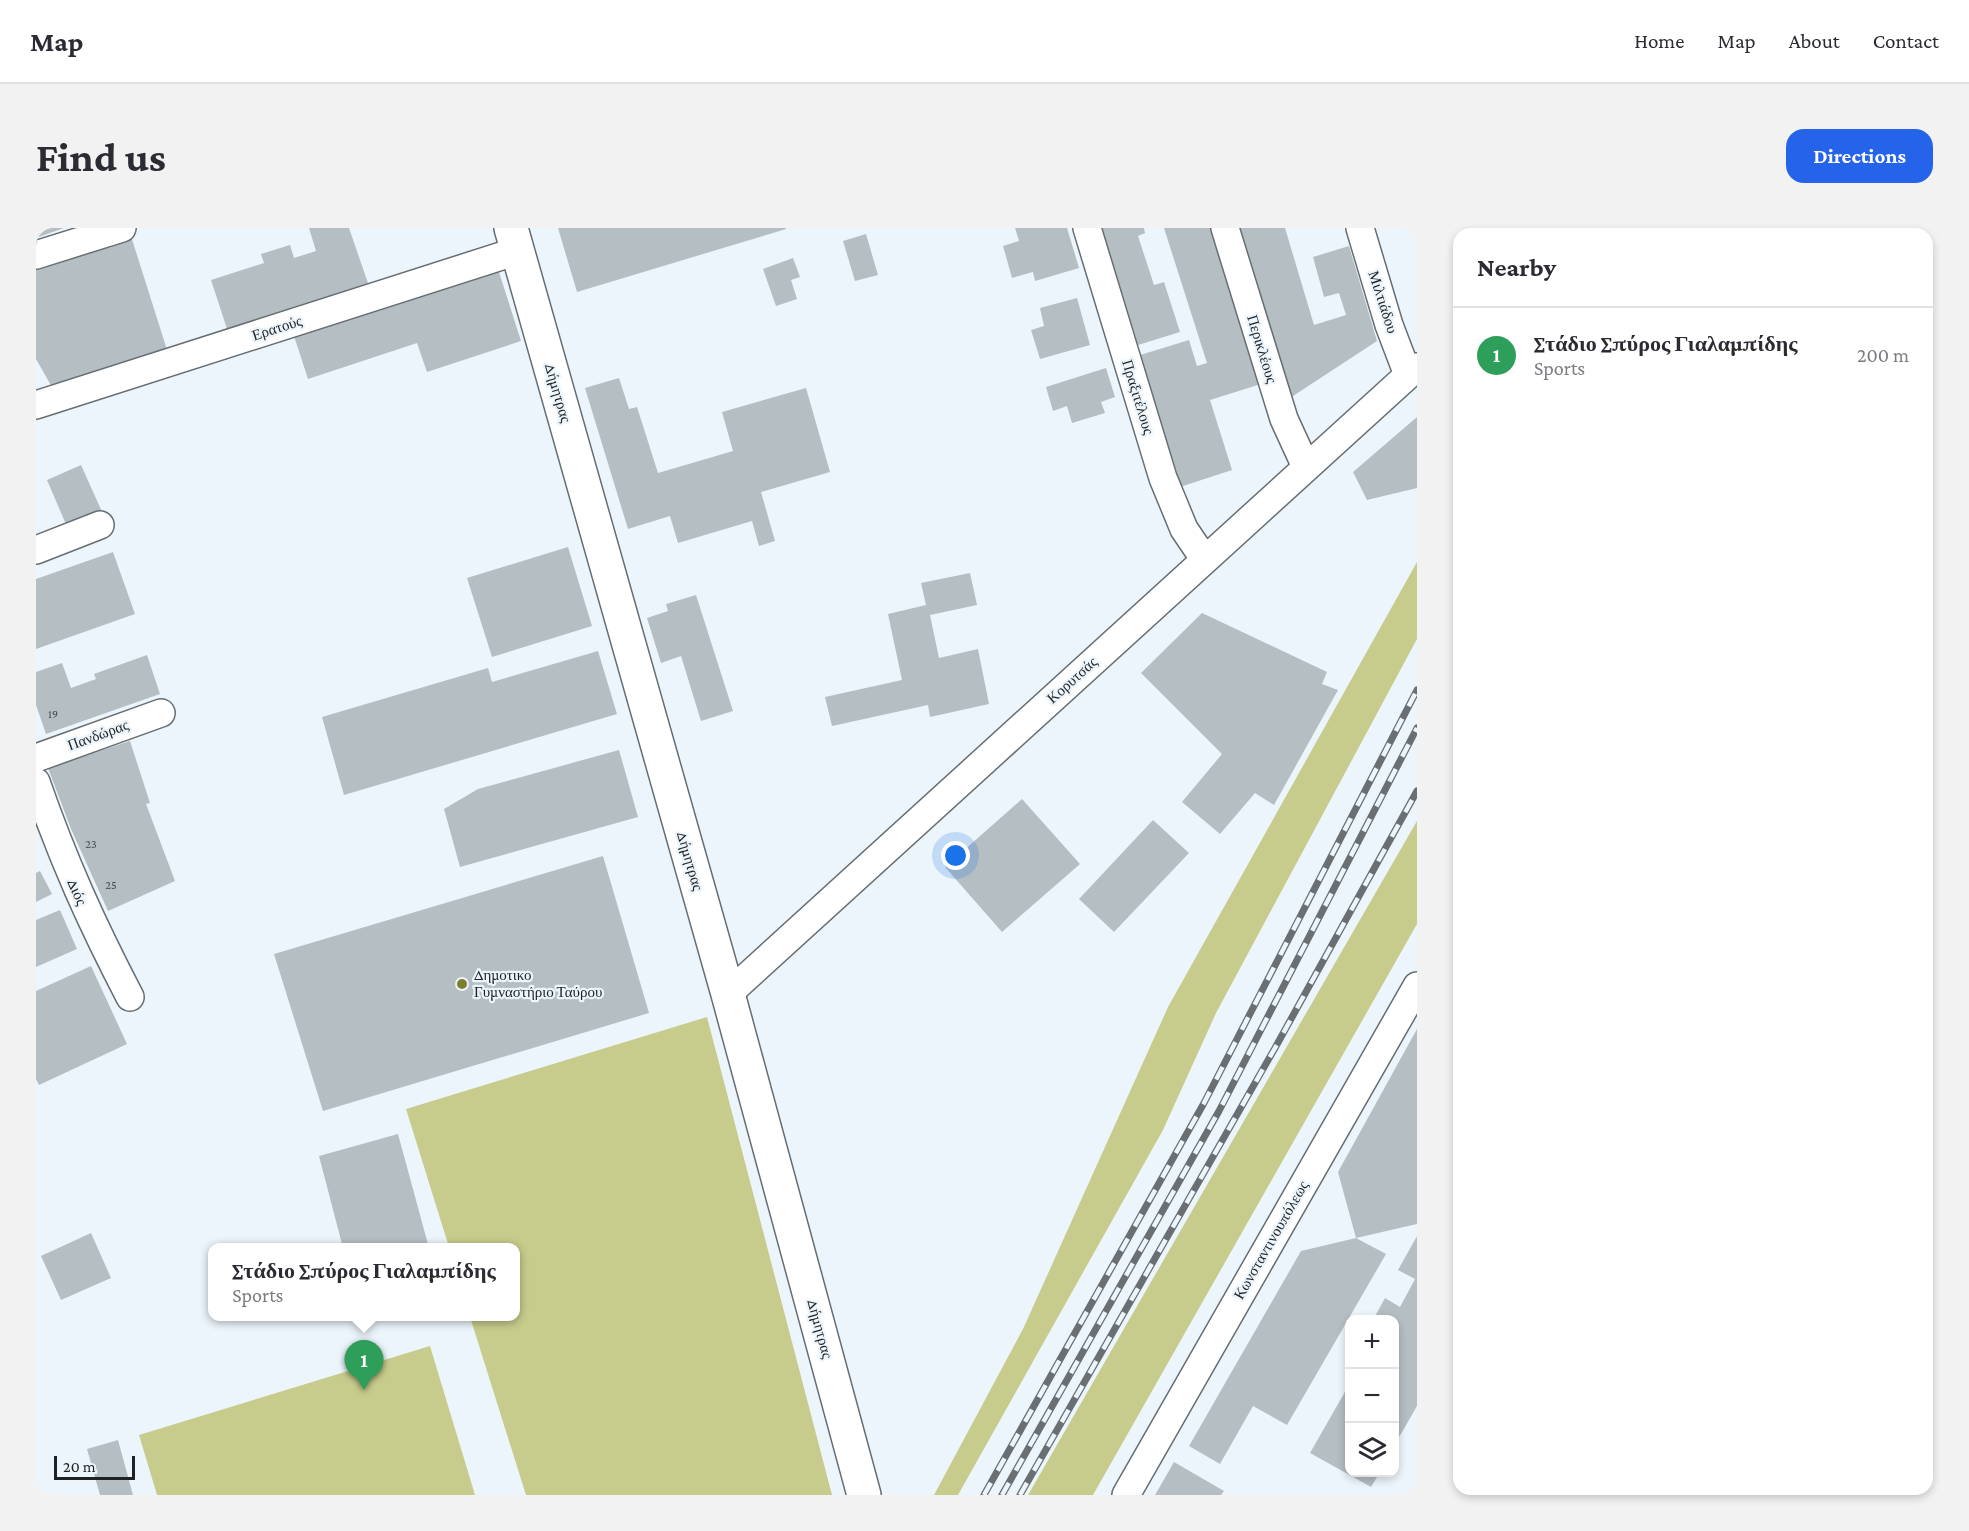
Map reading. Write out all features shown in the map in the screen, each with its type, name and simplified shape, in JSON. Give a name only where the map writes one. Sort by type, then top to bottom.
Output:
[{"type":"street","points":[[36,255],[122,228]]},
{"type":"street","name":"Πραξιτέλους","points":[[1087,228],[1163,478],[1184,529],[1205,560]]},
{"type":"street","name":"Περικλέους","points":[[1225,228],[1284,419],[1306,468]]},
{"type":"street","name":"Μιλτιάδου","points":[[1360,228],[1389,325],[1413,371]]},
{"type":"street","name":"Ερατούς","points":[[36,405],[514,239]]},
{"type":"street","name":"Δήμητρας","points":[[514,239],[728,994],[864,1495]]},
{"type":"street","name":"Κορυτσάς","points":[[728,994],[1413,371]]},
{"type":"street","points":[[36,550],[100,525]]},
{"type":"street","name":"Πανδώρας","points":[[36,758],[161,713]]},
{"type":"street","name":"Διός","points":[[36,782],[60,853],[85,910],[130,997]]},
{"type":"street","name":"Κωνσταντινουπόλεως","points":[[1126,1495],[1417,986]]},
{"type":"green space","points":[[1417,562],[1417,639],[1216,1013],[1163,1130],[958,1495],[934,1495],[1023,1329],[1168,1007]]},
{"type":"green space","points":[[1417,821],[1417,924],[1093,1495],[1028,1495]]},
{"type":"green space","points":[[707,1017],[832,1495],[526,1495],[471,1321],[520,1321],[520,1243],[448,1243],[406,1109]]},
{"type":"green space","points":[[430,1346],[475,1495],[157,1495],[139,1435]]},
{"type":"building","points":[[36,228],[64,228],[36,238]]},
{"type":"building","points":[[309,228],[349,228],[369,286],[228,332],[211,280],[264,263],[261,254],[290,245],[294,258],[316,251]]},
{"type":"building","points":[[558,228],[786,228],[786,229],[577,292]]},
{"type":"building","points":[[1015,228],[1067,228],[1079,268],[1035,281],[1033,272],[1012,278],[1003,246],[1019,241]]},
{"type":"building","points":[[1102,228],[1144,228],[1145,233],[1138,236],[1154,285],[1164,282],[1180,332],[1138,345]]},
{"type":"building","points":[[1164,228],[1211,228],[1261,384],[1210,400],[1232,470],[1180,487],[1137,356],[1189,340],[1197,366],[1207,363]]},
{"type":"building","points":[[1239,228],[1285,228],[1314,325],[1346,315],[1339,293],[1324,297],[1313,257],[1349,246],[1377,341],[1290,398]]},
{"type":"building","points":[[130,233],[168,353],[53,389],[36,359],[36,263]]},
{"type":"building","points":[[866,234],[878,275],[855,281],[843,241]]},
{"type":"building","points":[[793,258],[800,277],[791,280],[797,299],[776,306],[763,269]]},
{"type":"building","points":[[498,269],[521,341],[427,372],[417,343],[308,379],[294,336]]},
{"type":"building","points":[[1077,298],[1090,345],[1040,359],[1031,330],[1044,326],[1040,308]]},
{"type":"building","points":[[1106,368],[1115,397],[1101,402],[1105,413],[1072,423],[1067,406],[1053,411],[1046,387]]},
{"type":"building","points":[[619,378],[629,409],[637,407],[658,473],[733,451],[722,412],[806,388],[830,472],[761,492],[775,541],[759,546],[752,521],[678,543],[670,516],[628,529],[585,388]]},
{"type":"building","points":[[1417,417],[1417,488],[1367,500],[1353,472]]},
{"type":"building","points":[[81,465],[103,514],[68,529],[47,480]]},
{"type":"building","points":[[568,547],[592,626],[492,657],[467,578]]},
{"type":"building","points":[[113,552],[135,614],[36,649],[36,579]]},
{"type":"building","points":[[970,573],[977,605],[930,615],[939,658],[978,649],[989,704],[930,717],[928,705],[832,726],[825,697],[902,680],[888,614],[926,605],[921,583]]},
{"type":"building","points":[[696,595],[733,711],[701,721],[681,656],[661,663],[647,618],[668,611],[666,604]]},
{"type":"building","points":[[1202,613],[1327,672],[1322,684],[1338,690],[1274,805],[1255,793],[1220,834],[1182,802],[1222,754],[1141,673]]},
{"type":"building","points":[[598,651],[617,714],[344,795],[322,717],[488,668],[492,682]]},
{"type":"building","points":[[147,655],[160,694],[46,734],[36,705],[36,672],[62,663],[71,688],[96,679],[94,674]]},
{"type":"building","points":[[130,741],[150,803],[146,804],[175,881],[108,911],[71,829],[48,768]]},
{"type":"building","points":[[619,750],[638,817],[460,867],[444,809],[478,789]]},
{"type":"building","points":[[1022,799],[1080,864],[1002,932],[945,867]]},
{"type":"building","points":[[1153,820],[1189,853],[1114,932],[1079,899]]},
{"type":"building","name":"Δημοτικο Γυμναστήριο Ταύρου","points":[[603,856],[649,1013],[323,1111],[274,954]]},
{"type":"building","points":[[40,871],[52,894],[36,902],[36,873]]},
{"type":"building","points":[[60,910],[77,949],[36,967],[36,920]]},
{"type":"building","points":[[91,966],[127,1044],[39,1085],[36,1079],[36,991]]},
{"type":"building","points":[[1417,1029],[1417,1224],[1356,1238],[1338,1172]]},
{"type":"building","points":[[398,1134],[428,1243],[342,1243],[319,1156]]},
{"type":"building","points":[[91,1233],[111,1278],[61,1300],[41,1256]]},
{"type":"building","points":[[1417,1236],[1417,1406],[1399,1437],[1399,1315],[1376,1315],[1385,1298],[1400,1307],[1415,1279],[1398,1270]]},
{"type":"building","points":[[1356,1238],[1386,1254],[1351,1315],[1345,1315],[1345,1325],[1287,1425],[1253,1406],[1220,1464],[1189,1446],[1301,1251]]},
{"type":"building","points":[[1345,1392],[1345,1473],[1310,1453]]},
{"type":"building","points":[[118,1440],[133,1495],[100,1495],[87,1449]]},
{"type":"building","points":[[1174,1462],[1224,1491],[1221,1495],[1155,1495]]},
{"type":"building","points":[[1353,1477],[1377,1477],[1371,1487]]},
{"type":"railway","points":[[984,1495],[1204,1103],[1417,690]]},
{"type":"railway","points":[[1002,1495],[1219,1111],[1417,728]]},
{"type":"railway","points":[[1020,1495],[1275,1048],[1417,791]]},
{"type":"place","name":"Δημοτικο Γυμναστήριο Ταύρου","points":[[462,984]]},
{"type":"place","name":"Στάδιο Σπύρος Γιαλαμπίδης","points":[[364,1390]]}]
